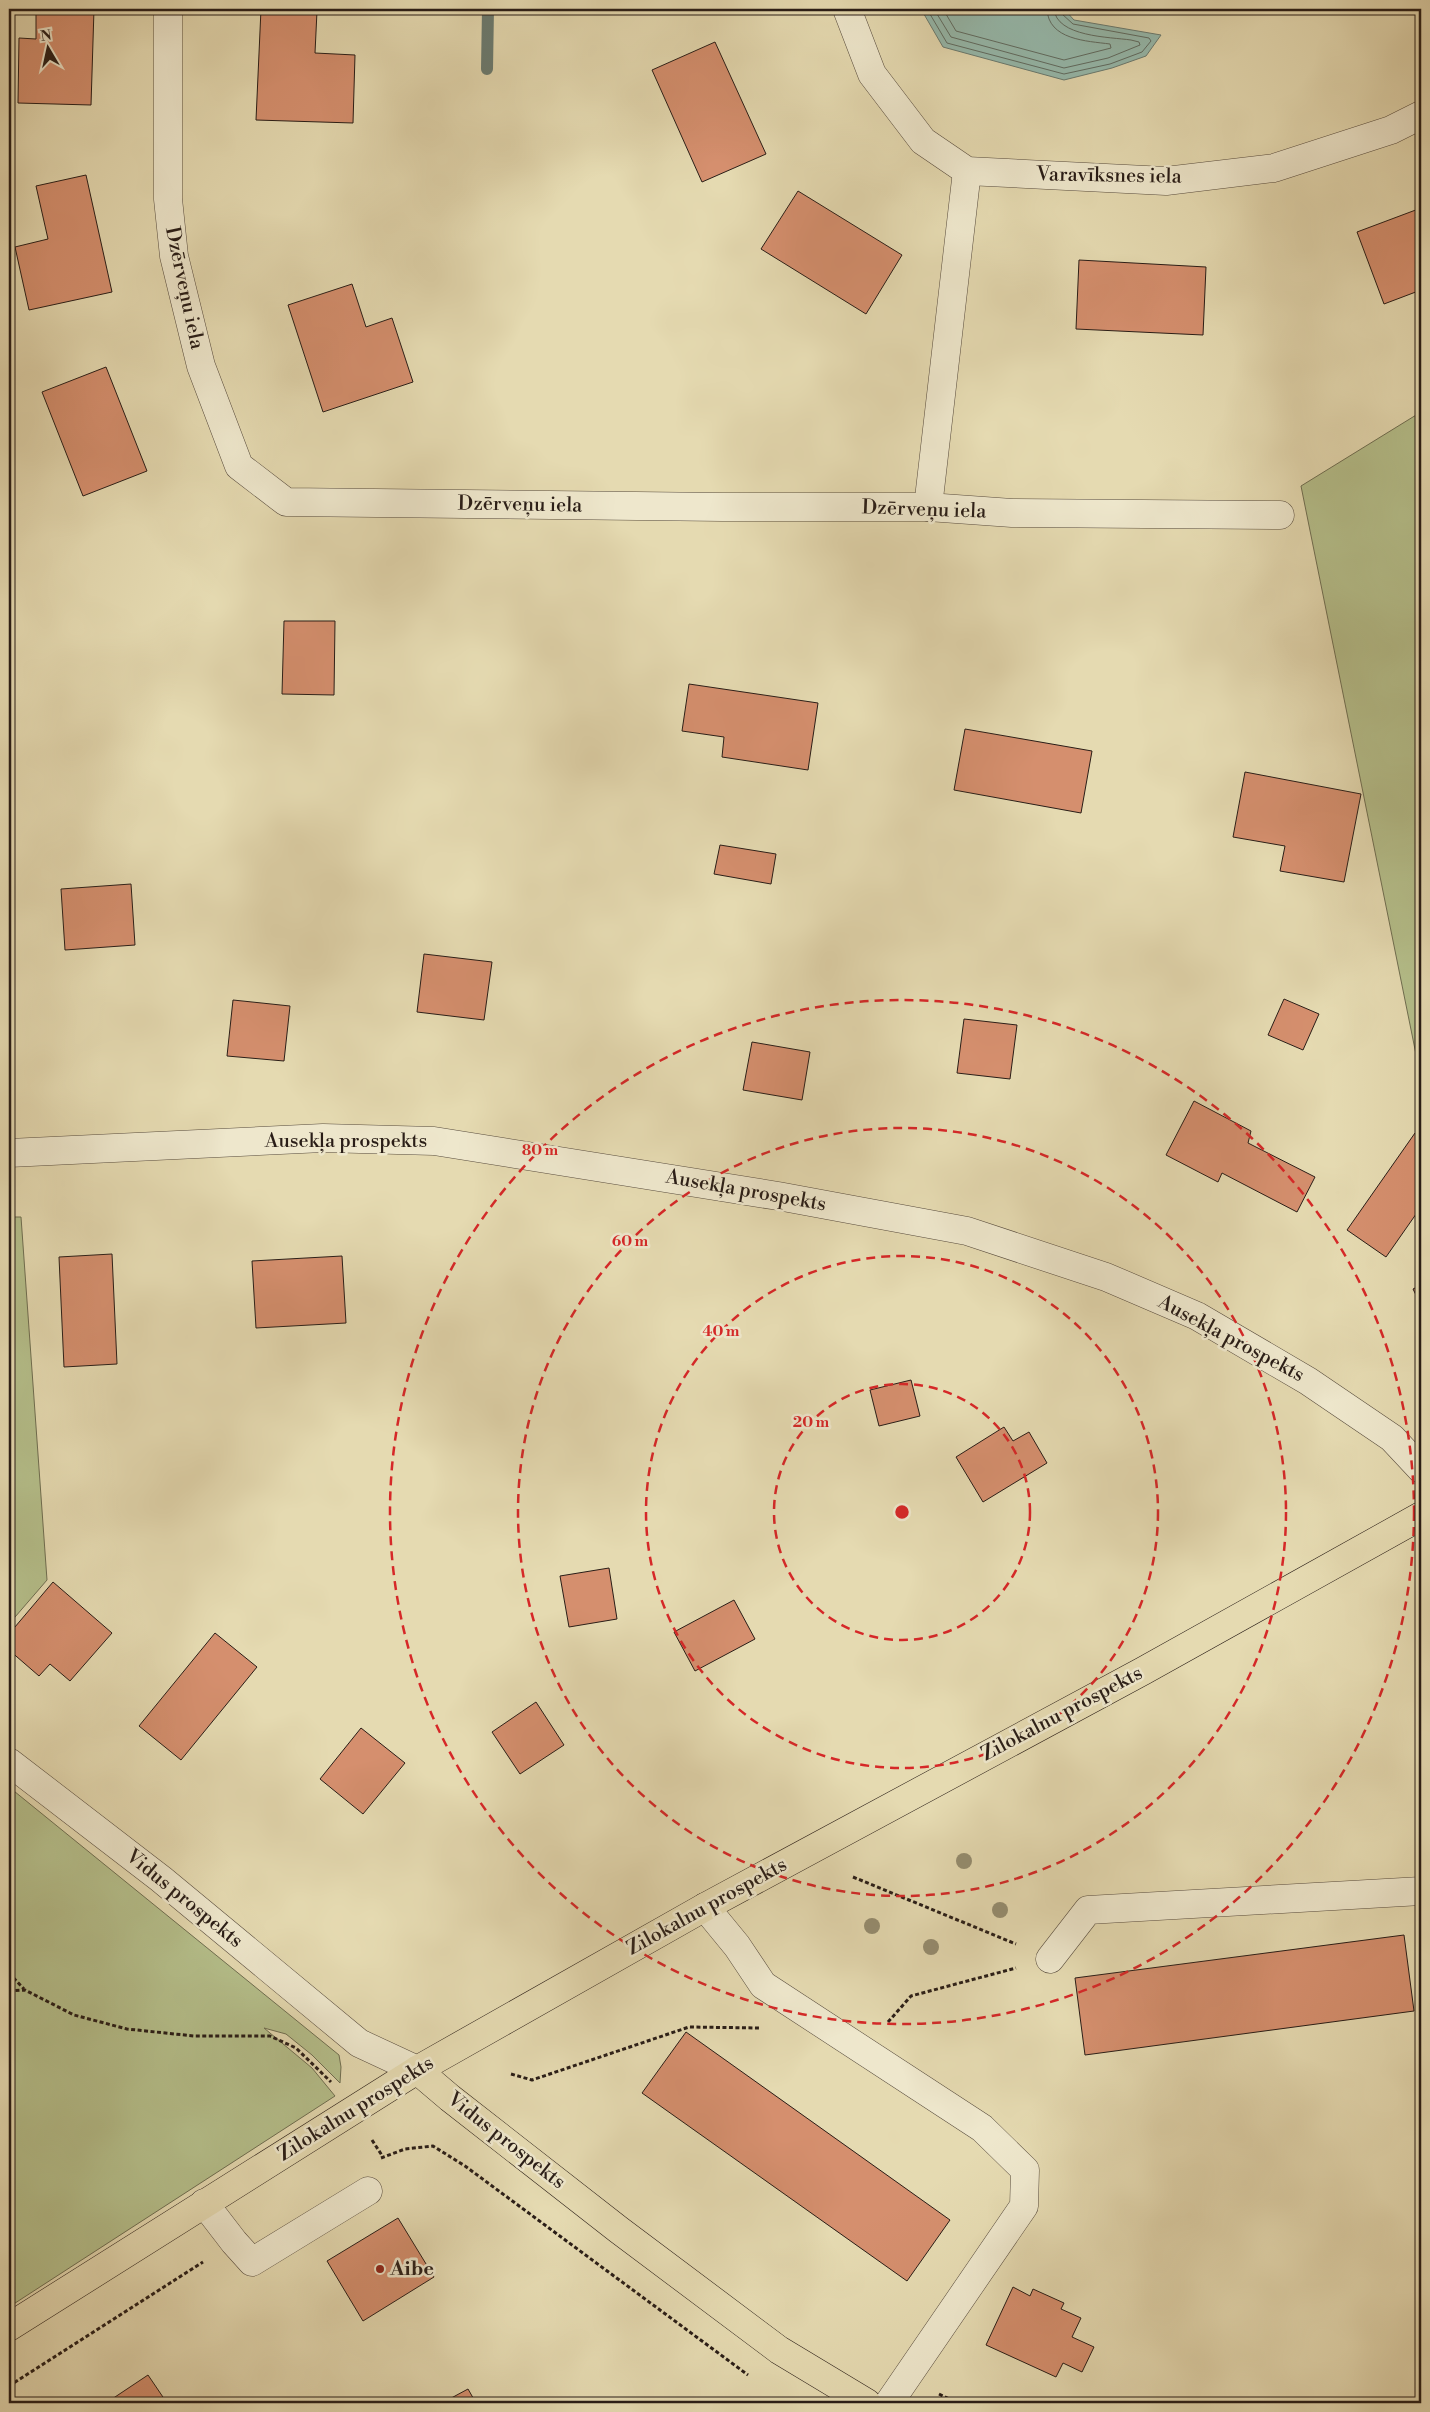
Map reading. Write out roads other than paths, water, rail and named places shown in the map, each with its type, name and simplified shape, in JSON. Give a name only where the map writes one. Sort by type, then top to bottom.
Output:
[{"type":"main road","name":"Zilokalnu prospekts","points":[[9,2327],[417,2070],[705,1907],[1143,1671],[1421,1516]]},
{"type":"main road","name":"Vidus prospekts","points":[[417,2070],[619,2230],[779,2350],[867,2403]]},
{"type":"street","name":"Dzērveņu iela","points":[[168,9],[168,199],[174,256],[201,366],[238,466],[286,502],[722,508],[928,507],[1012,513],[1280,515]]},
{"type":"street","points":[[847,9],[872,74],[923,141],[967,171],[928,507]]},
{"type":"street","name":"Varavīksnes iela","points":[[967,171],[1166,181],[1264,170],[1391,130],[1421,115]]},
{"type":"street","name":"Ausekļa prospekts","points":[[9,1153],[323,1138],[434,1141],[768,1194],[967,1231],[1106,1277],[1197,1316],[1308,1381],[1392,1438],[1421,1469]]},
{"type":"street","name":"Vidus prospekts","points":[[9,1762],[161,1879],[359,2043],[417,2070]]},
{"type":"street","points":[[1050,1959],[1088,1910],[1421,1891]]},
{"type":"street","points":[[705,1907],[736,1946],[763,1985],[982,2128],[1025,2170],[1024,2206],[889,2403]]},
{"type":"street","points":[[204,2203],[252,2262],[368,2191]]},
{"type":"water","points":[[921,9],[1064,9],[1074,20],[1161,35],[1146,56],[1112,68],[1064,80],[943,47]]},
{"type":"waterway","points":[[487,69],[488,9]]},
{"type":"place","name":"Aibe","points":[[380,2269]]}]
